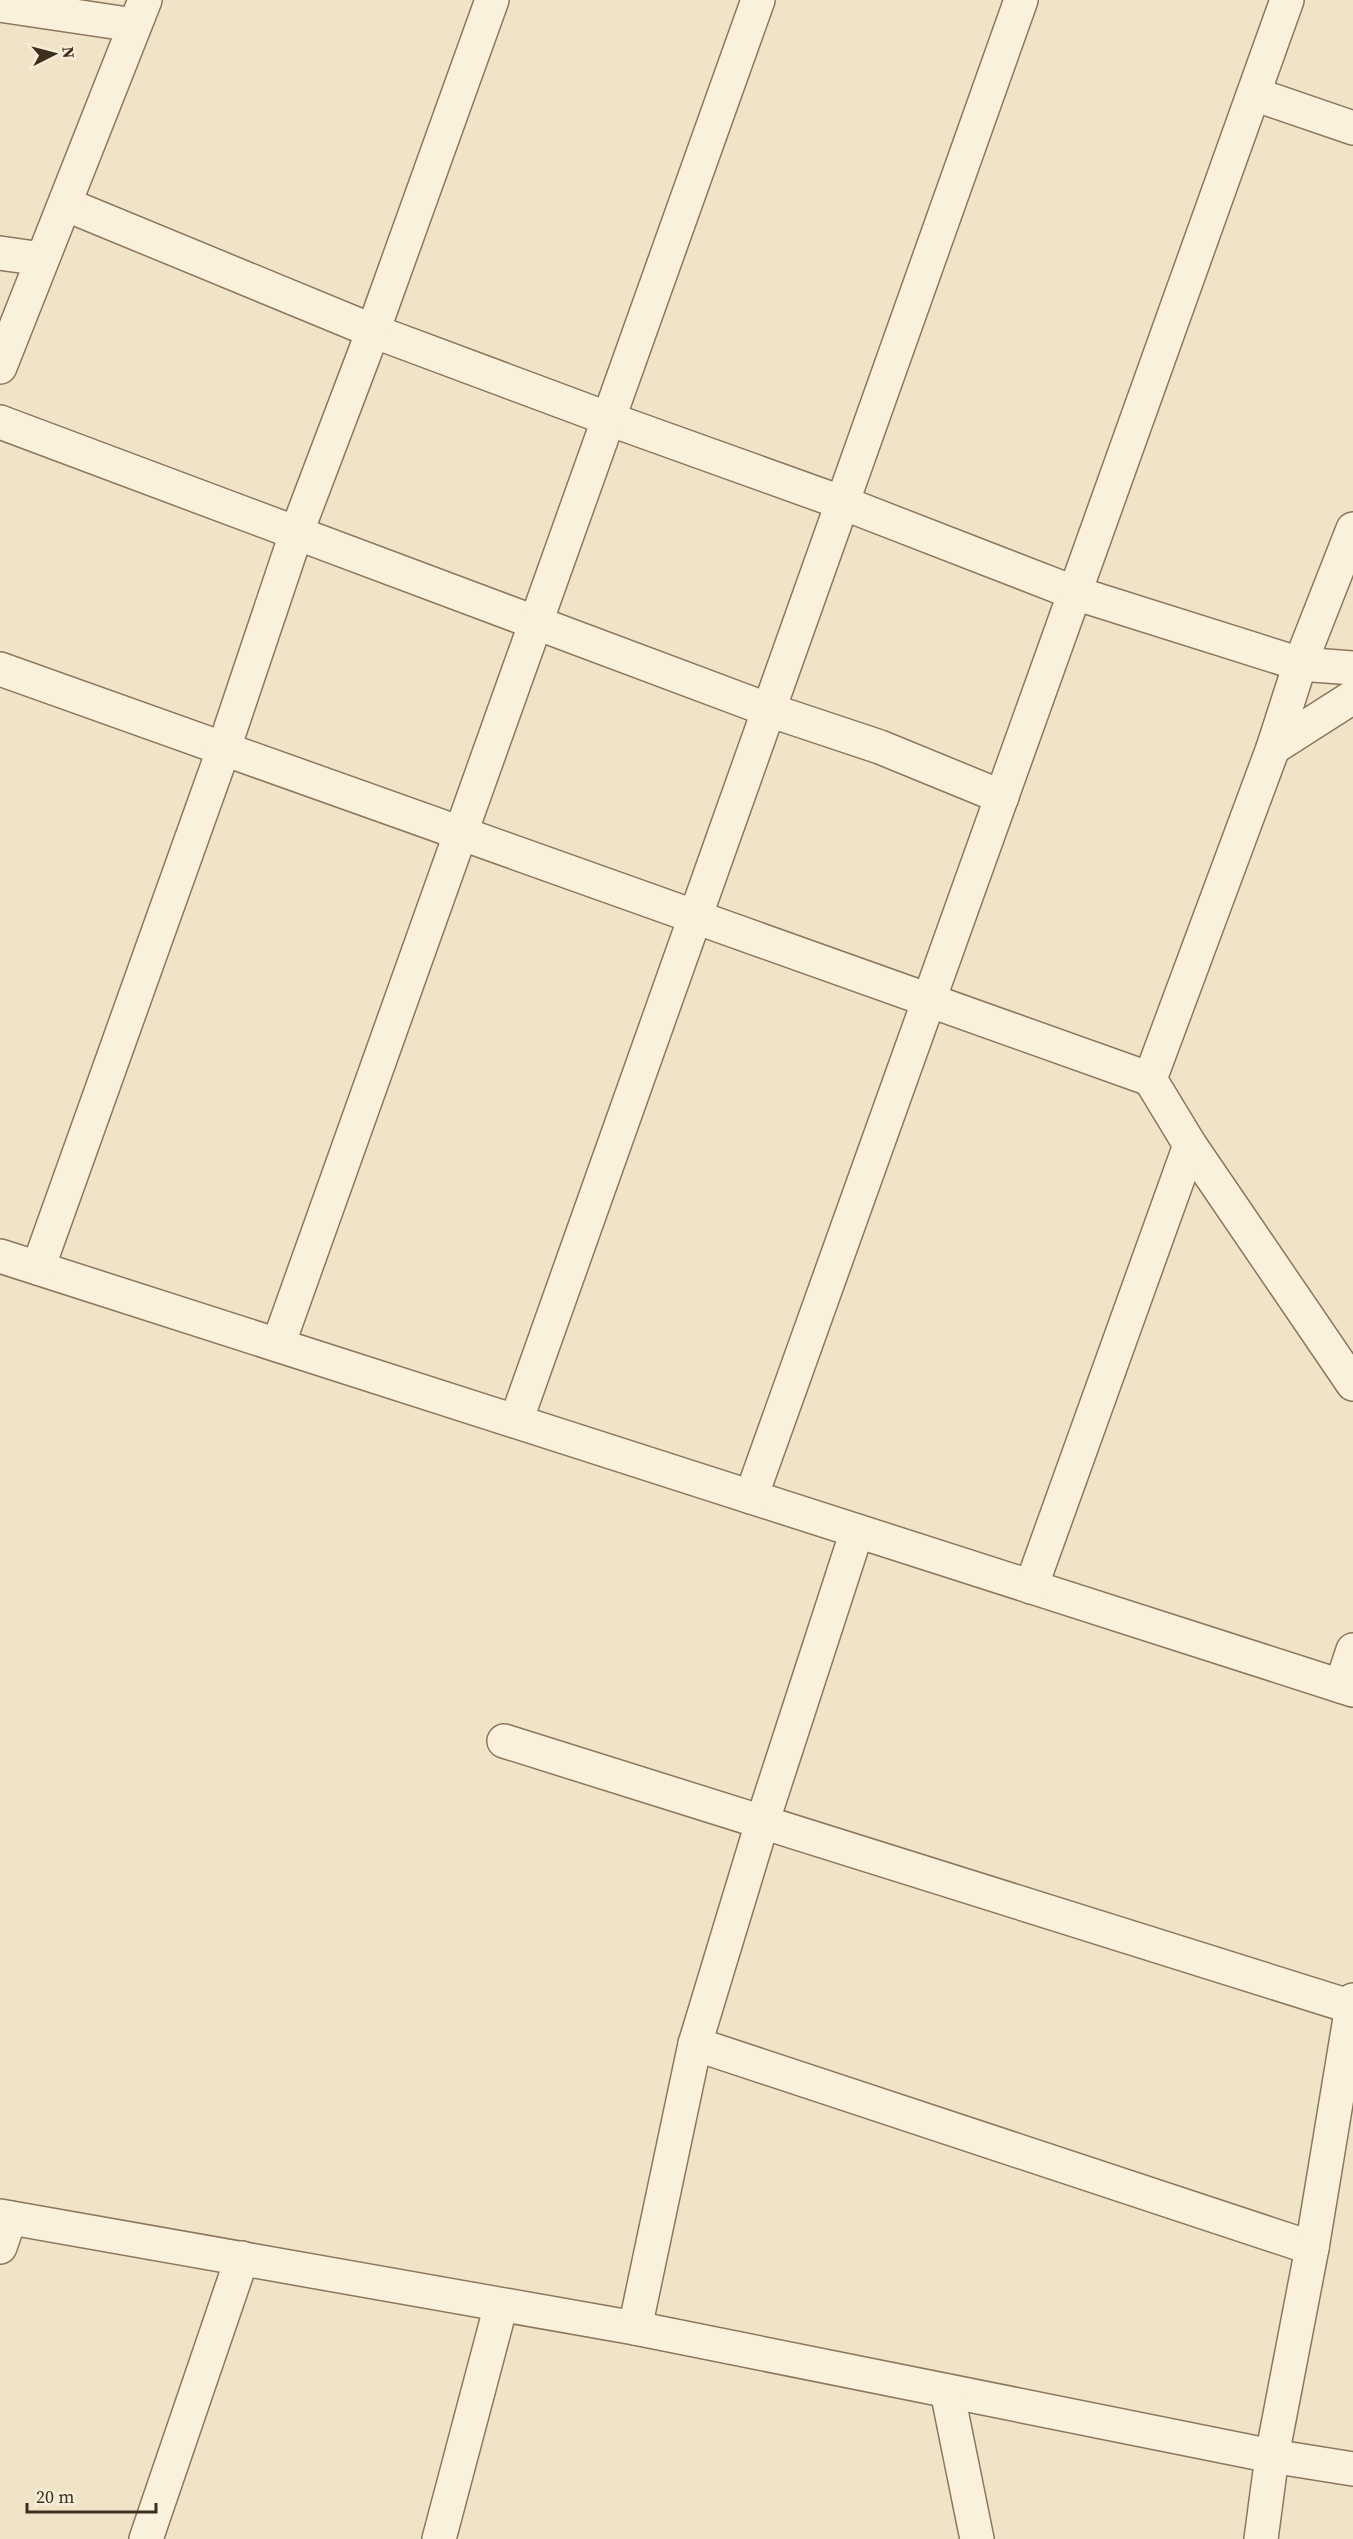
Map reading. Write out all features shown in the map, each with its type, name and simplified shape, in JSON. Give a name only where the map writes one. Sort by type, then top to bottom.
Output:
[{"type":"street","points":[[38,1268],[224,748],[296,534],[373,331],[492,0]]},
{"type":"street","points":[[278,1345],[758,0]]},
{"type":"street","points":[[516,1421],[1021,0]]},
{"type":"street","points":[[751,1497],[1287,0]]},
{"type":"street","points":[[0,5],[140,13],[0,367]]},
{"type":"street","points":[[1254,94],[1353,128]]},
{"type":"street","points":[[65,204],[373,331],[843,503],[1075,593],[1300,664],[1353,668]]},
{"type":"street","points":[[0,253],[42,260]]},
{"type":"street","points":[[0,422],[769,710],[880,747],[1002,797]]},
{"type":"street","points":[[1150,1079],[1273,748],[1300,664],[1353,529]]},
{"type":"street","points":[[0,669],[1150,1079],[1190,1145],[1353,1384]]},
{"type":"street","points":[[1273,748],[1353,697]]},
{"type":"street","points":[[1031,1587],[1190,1145]]},
{"type":"street","points":[[0,1256],[1347,1688],[1353,1650]]},
{"type":"street","points":[[635,2328],[695,2044],[762,1823],[857,1531]]},
{"type":"street","points":[[504,1741],[762,1823],[1352,2004],[1312,2248],[1272,2456],[1262,2539]]},
{"type":"street","points":[[695,2044],[1312,2248]]},
{"type":"street","points":[[3,2227],[242,2258],[635,2328],[1272,2456],[1353,2469]]},
{"type":"street","points":[[146,2539],[242,2258]]},
{"type":"street","points":[[439,2539],[501,2305]]},
{"type":"street","points":[[947,2391],[977,2539]]}]
